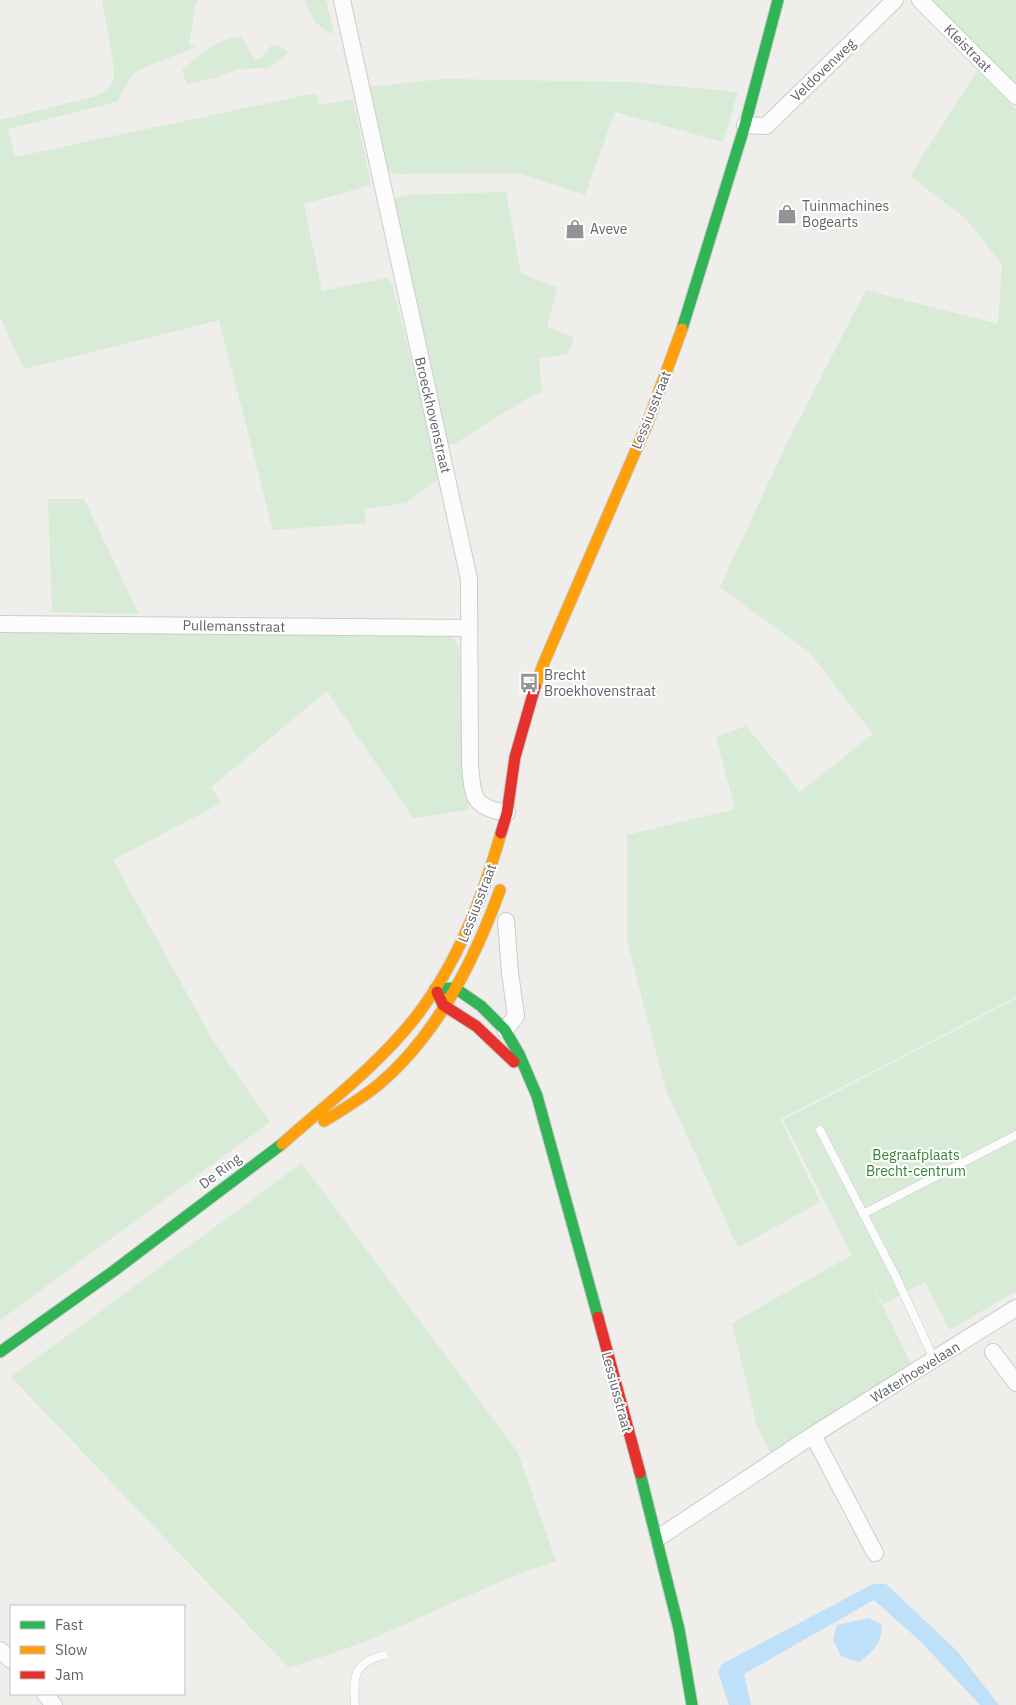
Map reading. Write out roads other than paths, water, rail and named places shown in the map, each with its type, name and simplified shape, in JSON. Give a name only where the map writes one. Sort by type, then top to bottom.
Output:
[{"type":"main road","name":"Lessiusstraat","points":[[436,988],[464,939],[478,909],[507,813],[515,757],[528,708],[545,660],[646,427],[704,266],[745,125],[778,0]]},
{"type":"main road","name":"Lessiusstraat","points":[[507,813],[508,853]]},
{"type":"main road","name":"Lessiusstraat","points":[[502,880],[489,924],[454,988],[481,1006],[505,1030],[520,1054],[537,1096],[658,1538],[679,1629],[692,1705]]},
{"type":"main road","points":[[443,1005],[436,988],[454,988]]},
{"type":"main road","name":"De Ring","points":[[0,1352],[115,1270],[281,1144],[367,1069],[415,1018],[436,988]]},
{"type":"main road","points":[[281,1144],[335,1114],[370,1090],[402,1062],[420,1042],[454,988]]},
{"type":"main road","name":"Lessiusstraat","points":[[443,1005],[487,1035],[508,1055],[531,1082]]},
{"type":"street","name":"Broeckhovenstraat","points":[[342,0],[462,541],[468,579],[470,764],[473,792],[481,805],[490,810],[507,813]]},
{"type":"street","name":"Veldovenweg","points":[[745,125],[766,126],[894,0]]},
{"type":"street","name":"Kleistraat","points":[[920,0],[1016,96]]},
{"type":"street","name":"Pullemansstraat","points":[[0,624],[468,628]]},
{"type":"street","points":[[505,1030],[516,1016],[506,921]]},
{"type":"street","name":"Waterhoevelaan","points":[[658,1538],[813,1435],[1016,1308]]},
{"type":"street","points":[[992,1352],[1016,1383]]},
{"type":"street","points":[[813,1435],[875,1553]]},
{"type":"street","points":[[0,1650],[10,1659]]},
{"type":"street","points":[[46,1695],[54,1705]]},
{"type":"lane","points":[[820,1130],[895,1275],[934,1359]]},
{"type":"lane","points":[[863,1214],[1016,1135]]},
{"type":"lane","points":[[355,1705],[353,1682],[357,1669],[371,1658],[384,1655]]},
{"type":"water","points":[[873,1584],[886,1584],[957,1651],[999,1705],[980,1705],[920,1641],[874,1600],[744,1674],[751,1705],[729,1705],[718,1672],[722,1664]]},
{"type":"water","points":[[868,1618],[881,1624],[881,1636],[876,1646],[859,1662],[841,1656],[833,1640],[837,1625]]},
{"type":"place","name":"Tuinmachines Bogearts","points":[[787,214]]},
{"type":"place","name":"Aveve","points":[[575,229]]},
{"type":"place","name":"Brecht Broekhovenstraat","points":[[529,683]]},
{"type":"park label","name":"Begraafplaats Brecht-centrum","points":[[916,1164]]}]
